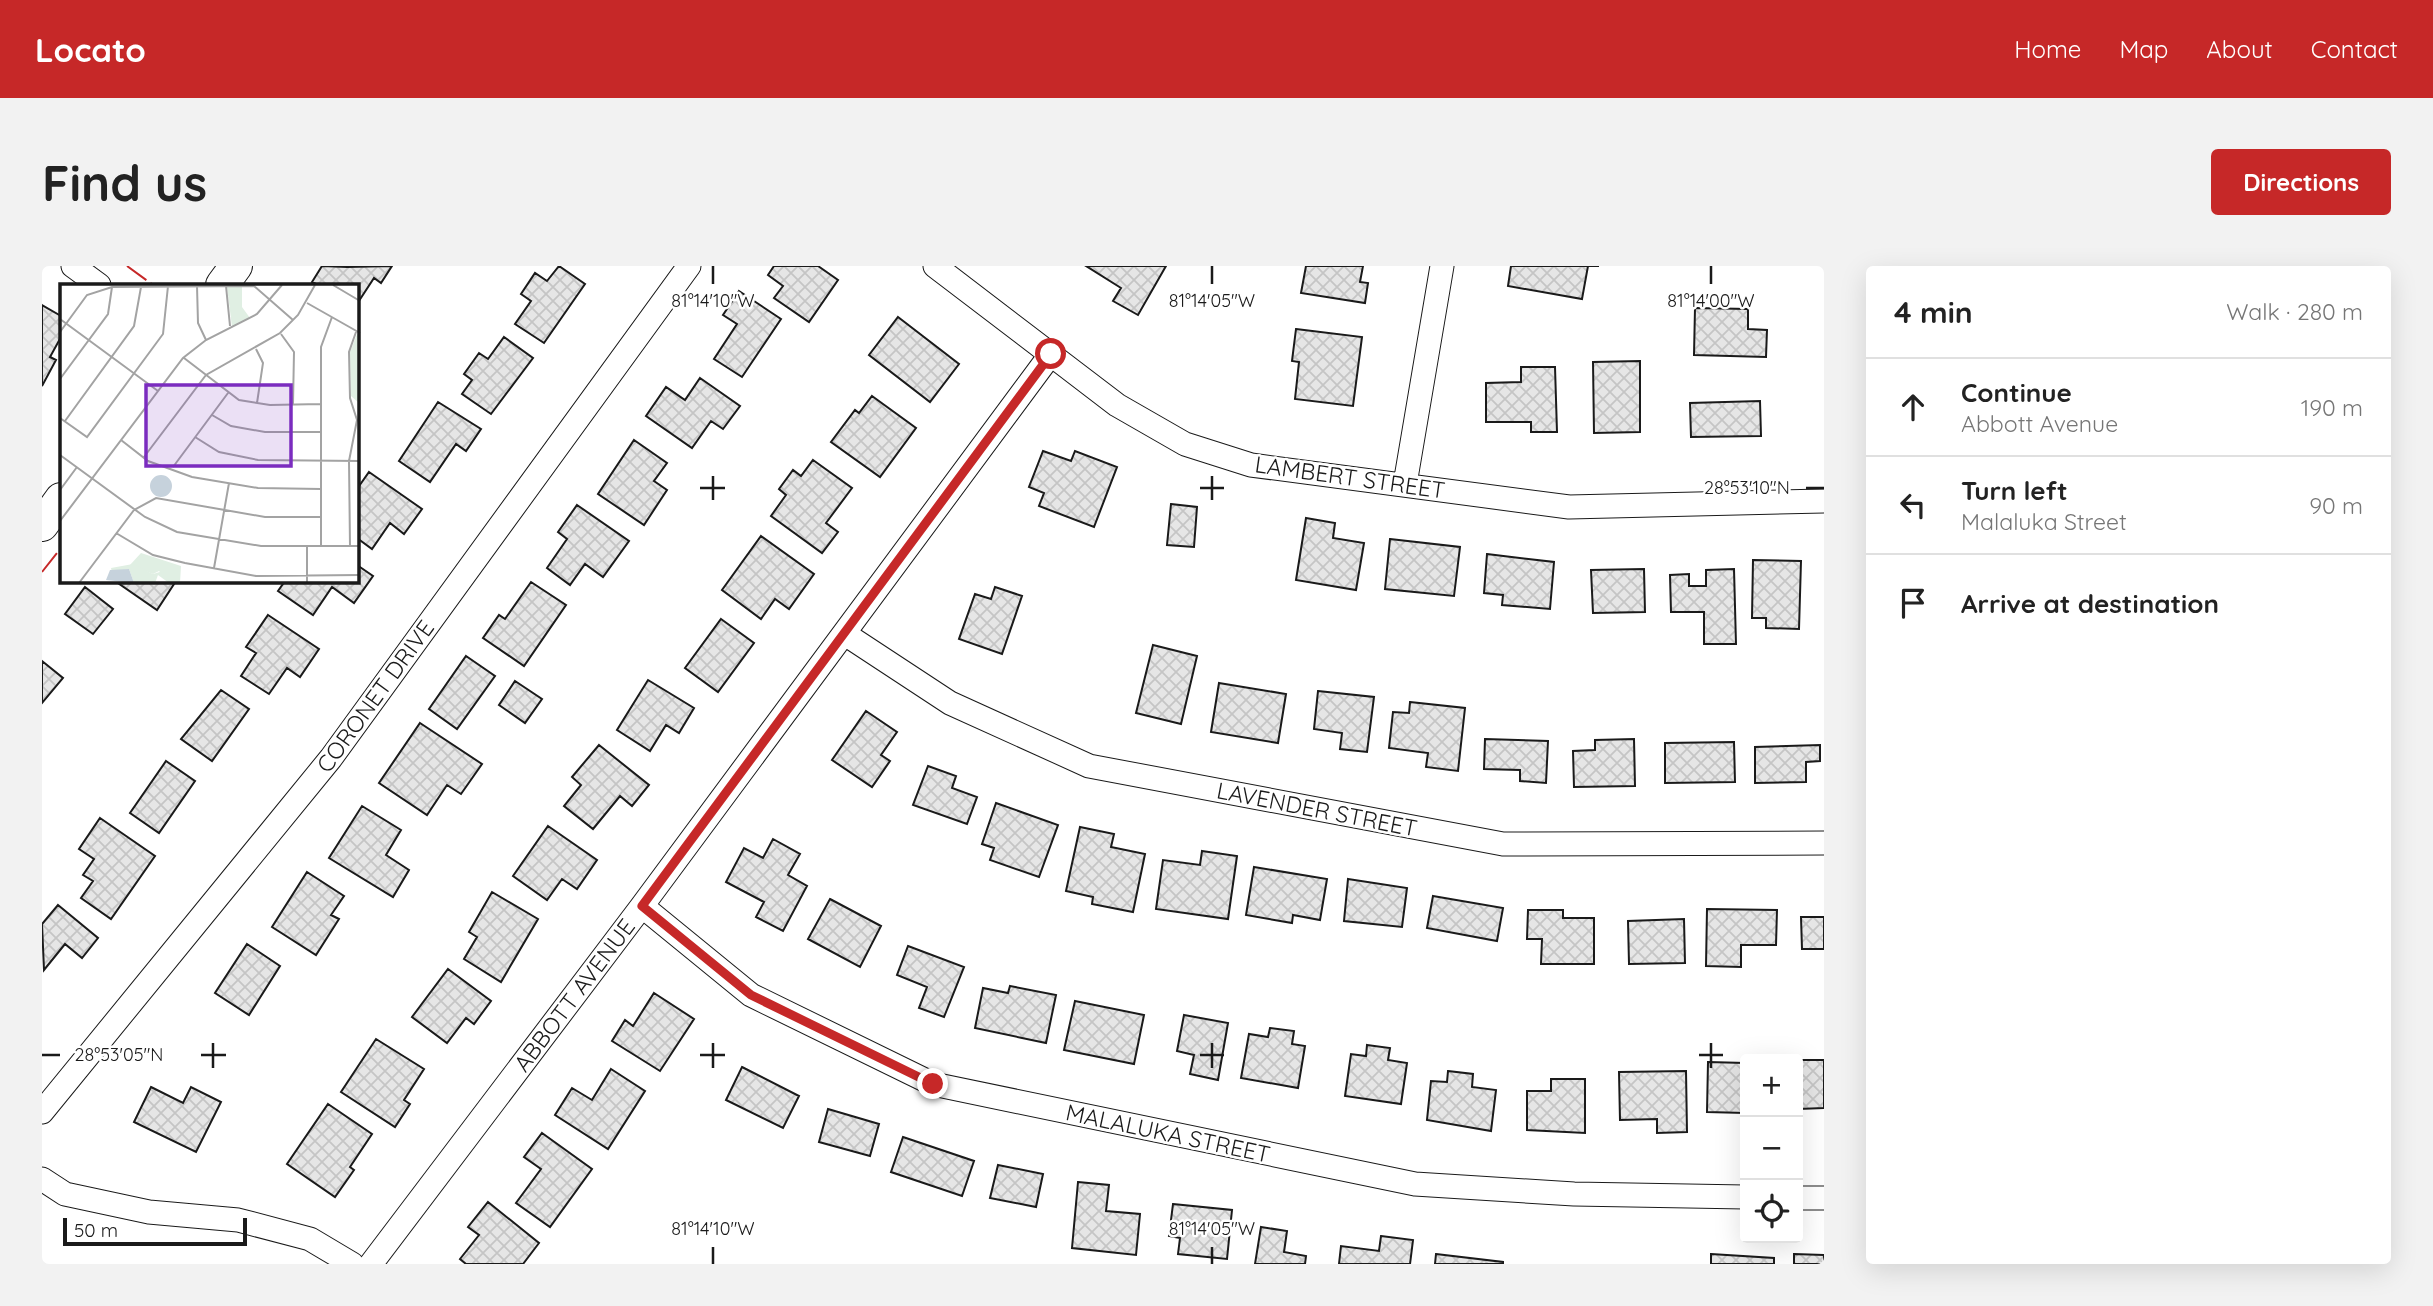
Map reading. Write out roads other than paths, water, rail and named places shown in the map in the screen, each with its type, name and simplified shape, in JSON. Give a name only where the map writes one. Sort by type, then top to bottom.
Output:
[{"type":"main road","points":[[223,284],[236,266]]},
{"type":"main road","points":[[42,525],[60,500]]},
{"type":"street","points":[[73,266],[98,284]]},
{"type":"street","name":"CORONET DRIVE","points":[[42,1112],[331,758],[689,266]]},
{"type":"street","name":"LAMBERT STREET","points":[[935,266],[1117,405],[1185,444],[1251,465],[1569,507],[1824,501]]},
{"type":"street","points":[[1405,484],[1442,266]]},
{"type":"street","name":"ABBOTT AVENUE","points":[[371,1264],[642,906],[1051,354]]},
{"type":"street","name":"LAVENDER STREET","points":[[845,634],[950,704],[1089,766],[1503,844],[1824,843]]},
{"type":"street","name":"MALALUKA STREET","points":[[642,906],[751,995],[933,1084],[1415,1184],[1574,1194],[1740,1197]]},
{"type":"street","points":[[42,1179],[65,1194],[149,1212],[238,1220],[310,1239],[352,1264]]},
{"type":"street","points":[[1803,1198],[1824,1198]]}]
